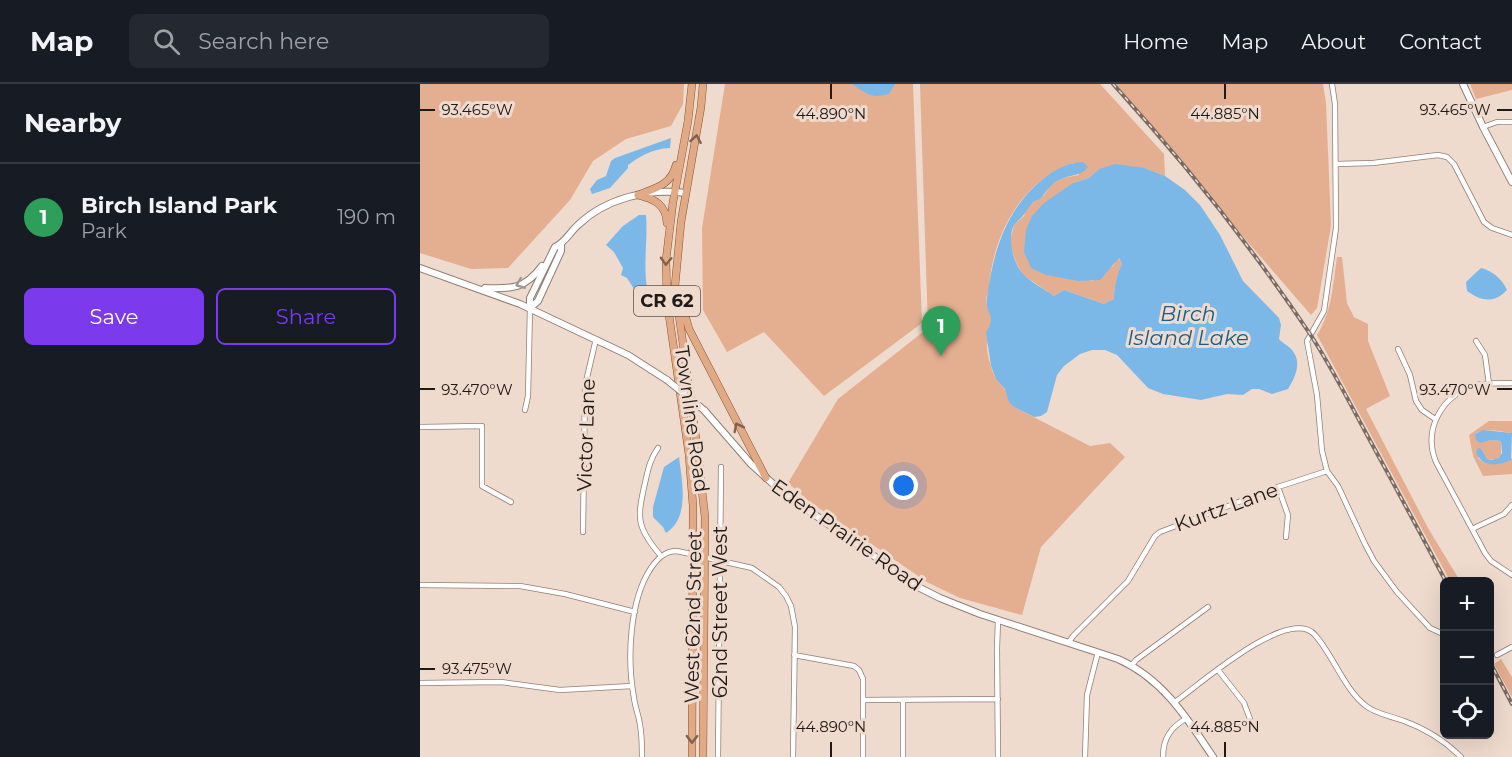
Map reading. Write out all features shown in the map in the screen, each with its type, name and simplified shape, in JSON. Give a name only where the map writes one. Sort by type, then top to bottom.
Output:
[{"type":"main road","name":"CR 62","points":[[690,108],[692,84]]},
{"type":"main road","name":"Townline Road","points":[[703,84],[676,267],[676,300],[702,482],[705,558],[703,757]]},
{"type":"main road","points":[[1463,84],[1512,182]]},
{"type":"main road","name":"West 62nd Street","points":[[690,108],[667,240],[667,301],[691,472],[694,555],[692,757]]},
{"type":"main road","points":[[530,308],[530,298],[555,247],[561,245],[577,225],[616,201],[660,187],[672,176],[677,164],[686,111],[690,108]]},
{"type":"main road","points":[[638,195],[686,193]]},
{"type":"main road","points":[[638,195],[653,200],[663,207],[667,218],[667,240]]},
{"type":"main road","points":[[530,308],[538,301],[561,251],[561,245]]},
{"type":"main road","points":[[480,288],[508,288],[521,285],[534,276],[550,256]]},
{"type":"main road","points":[[676,267],[682,308],[689,329],[766,478]]},
{"type":"main road","name":"Eden Prairie Road","points":[[420,268],[530,308],[628,355],[667,380],[704,410],[766,478],[801,507],[920,588],[999,620],[1132,665],[1158,684],[1175,702],[1213,757]]},
{"type":"street","points":[[1332,84],[1335,104],[1336,228],[1324,311],[1310,335],[1307,346],[1317,395],[1322,451],[1327,471],[1338,486],[1365,544],[1385,576],[1430,628],[1440,633]]},
{"type":"street","points":[[1483,127],[1497,122],[1512,122]]},
{"type":"street","points":[[1336,164],[1373,163],[1443,154],[1451,160],[1490,231],[1512,235]]},
{"type":"street","points":[[525,410],[528,396],[530,308]]},
{"type":"street","name":"Victor Lane","points":[[583,532],[585,386],[596,339]]},
{"type":"street","points":[[1476,340],[1487,360],[1489,384]]},
{"type":"street","points":[[1398,349],[1410,375],[1416,401],[1422,410],[1435,419]]},
{"type":"street","points":[[1512,383],[1476,385],[1460,393],[1441,410],[1435,419],[1431,435],[1432,453],[1488,557],[1512,575]]},
{"type":"street","points":[[420,427],[482,426],[482,486],[511,502]]},
{"type":"street","points":[[658,448],[651,457],[639,511],[641,527],[651,545],[661,556]]},
{"type":"street","name":"62nd Street West","points":[[718,757],[721,467]]},
{"type":"street","name":"Kurtz Lane","points":[[1069,642],[1128,581],[1155,536],[1160,532],[1327,471]]},
{"type":"street","points":[[1278,487],[1288,515],[1286,537]]},
{"type":"street","points":[[1472,529],[1504,514],[1512,505]]},
{"type":"street","points":[[642,757],[640,725],[632,686],[630,646],[635,612],[645,580],[661,556],[670,551],[752,568],[779,587],[791,606],[794,616],[793,757]]},
{"type":"street","points":[[420,585],[520,586],[565,594],[635,612]]},
{"type":"street","points":[[1132,665],[1208,607]]},
{"type":"street","points":[[998,757],[999,620]]},
{"type":"street","points":[[1175,702],[1253,645],[1272,635],[1296,628],[1308,628],[1317,637],[1355,694],[1366,706],[1430,732],[1461,757]]},
{"type":"street","points":[[1497,655],[1512,647]]},
{"type":"street","points":[[1085,757],[1087,695],[1098,652]]},
{"type":"street","points":[[794,655],[854,666],[862,674],[863,757]]},
{"type":"street","points":[[1218,670],[1244,703],[1250,720]]},
{"type":"street","points":[[420,683],[495,682],[560,690],[632,686]]},
{"type":"street","points":[[863,700],[998,699]]},
{"type":"street","points":[[903,700],[903,757]]},
{"type":"street","points":[[1162,757],[1170,730],[1187,718]]},
{"type":"shaded area","points":[[420,84],[684,84],[683,104],[671,126],[626,139],[593,161],[570,200],[508,268],[471,269],[420,253]]},
{"type":"shaded area","points":[[725,84],[913,84],[922,323],[824,396],[764,332],[727,352],[703,310],[702,228]]},
{"type":"shaded area","points":[[920,84],[1100,84],[1164,154],[1165,176],[1145,168],[1099,169],[1089,178],[1073,183],[1079,281],[1086,279],[1092,281],[1113,266],[1118,257],[1122,264],[1116,281],[1114,299],[1104,304],[1064,290],[1054,296],[1022,274],[1011,247],[1014,225],[1024,216],[1027,207],[1062,178],[1079,175],[1073,163],[1038,183],[1024,197],[1003,230],[996,249],[986,299],[991,320],[987,350],[995,377],[1006,391],[1011,403],[1014,407],[1090,446],[1110,443],[1125,457],[1041,547],[1022,615],[960,598],[927,582],[810,502],[788,483],[838,399],[928,328]]},
{"type":"shaded area","points":[[1111,84],[1323,84],[1326,103],[1331,226],[1317,308],[1311,315]]},
{"type":"shaded area","points":[[1470,84],[1512,84],[1512,90],[1476,99]]},
{"type":"shaded area","points":[[1337,257],[1342,257],[1347,303],[1354,317],[1368,324],[1368,341],[1390,396],[1366,409],[1428,528],[1458,577],[1448,577],[1317,335],[1326,317]]},
{"type":"shaded area","points":[[1489,421],[1512,421],[1512,433],[1488,430],[1475,434],[1482,442],[1501,441],[1501,457],[1496,460],[1487,459],[1482,452],[1478,458],[1486,463],[1495,464],[1512,458],[1512,474],[1483,476],[1473,456],[1469,435]]},
{"type":"shaded area","points":[[1501,659],[1512,677],[1512,697],[1494,664]]},
{"type":"water","points":[[852,84],[895,84],[889,94],[873,96]]},
{"type":"water","points":[[671,138],[670,148],[652,151],[638,158],[628,165],[628,168],[610,188],[592,194],[590,189],[597,180],[606,176],[611,161],[615,158]]},
{"type":"water","name":"Birch Island Lake","points":[[1083,162],[1088,167],[1085,170],[1054,183],[1040,199],[1031,204],[1014,225],[1011,237],[1012,250],[1016,264],[1023,274],[1054,296],[1064,290],[1104,304],[1114,299],[1116,281],[1122,264],[1119,258],[1100,280],[1079,281],[1046,275],[1031,268],[1024,252],[1026,230],[1032,216],[1044,203],[1073,183],[1089,178],[1099,169],[1115,164],[1145,168],[1165,176],[1185,190],[1200,205],[1220,235],[1243,281],[1279,318],[1281,325],[1279,339],[1294,353],[1297,363],[1294,379],[1288,389],[1272,394],[1252,389],[1243,395],[1227,394],[1201,400],[1163,394],[1148,388],[1117,355],[1105,350],[1092,350],[1080,354],[1064,366],[1057,375],[1047,412],[1041,416],[1034,417],[1009,402],[1005,389],[996,379],[991,366],[986,332],[991,322],[987,298],[997,249],[1010,219],[1029,192],[1056,170],[1066,165]]},
{"type":"water","points":[[639,215],[646,215],[647,288],[638,295],[627,278],[621,275],[623,268],[614,252],[606,245],[623,226]]},
{"type":"water","points":[[1481,268],[1497,276],[1507,290],[1487,300],[1467,291],[1466,282]]},
{"type":"water","points":[[1483,430],[1512,433],[1511,460],[1500,464],[1482,461],[1476,452],[1478,448],[1487,459],[1499,458],[1502,453],[1501,441],[1491,440],[1480,443],[1476,440],[1475,434]]},
{"type":"water","points":[[679,457],[683,498],[679,518],[666,533],[653,517],[653,507],[664,467]]},
{"type":"railway","points":[[1113,84],[1216,206],[1310,334],[1339,383],[1443,577]]},
{"type":"railway","points":[[1494,670],[1512,704]]},
{"type":"place","name":"Birch Island Park","points":[[941,356]]}]
